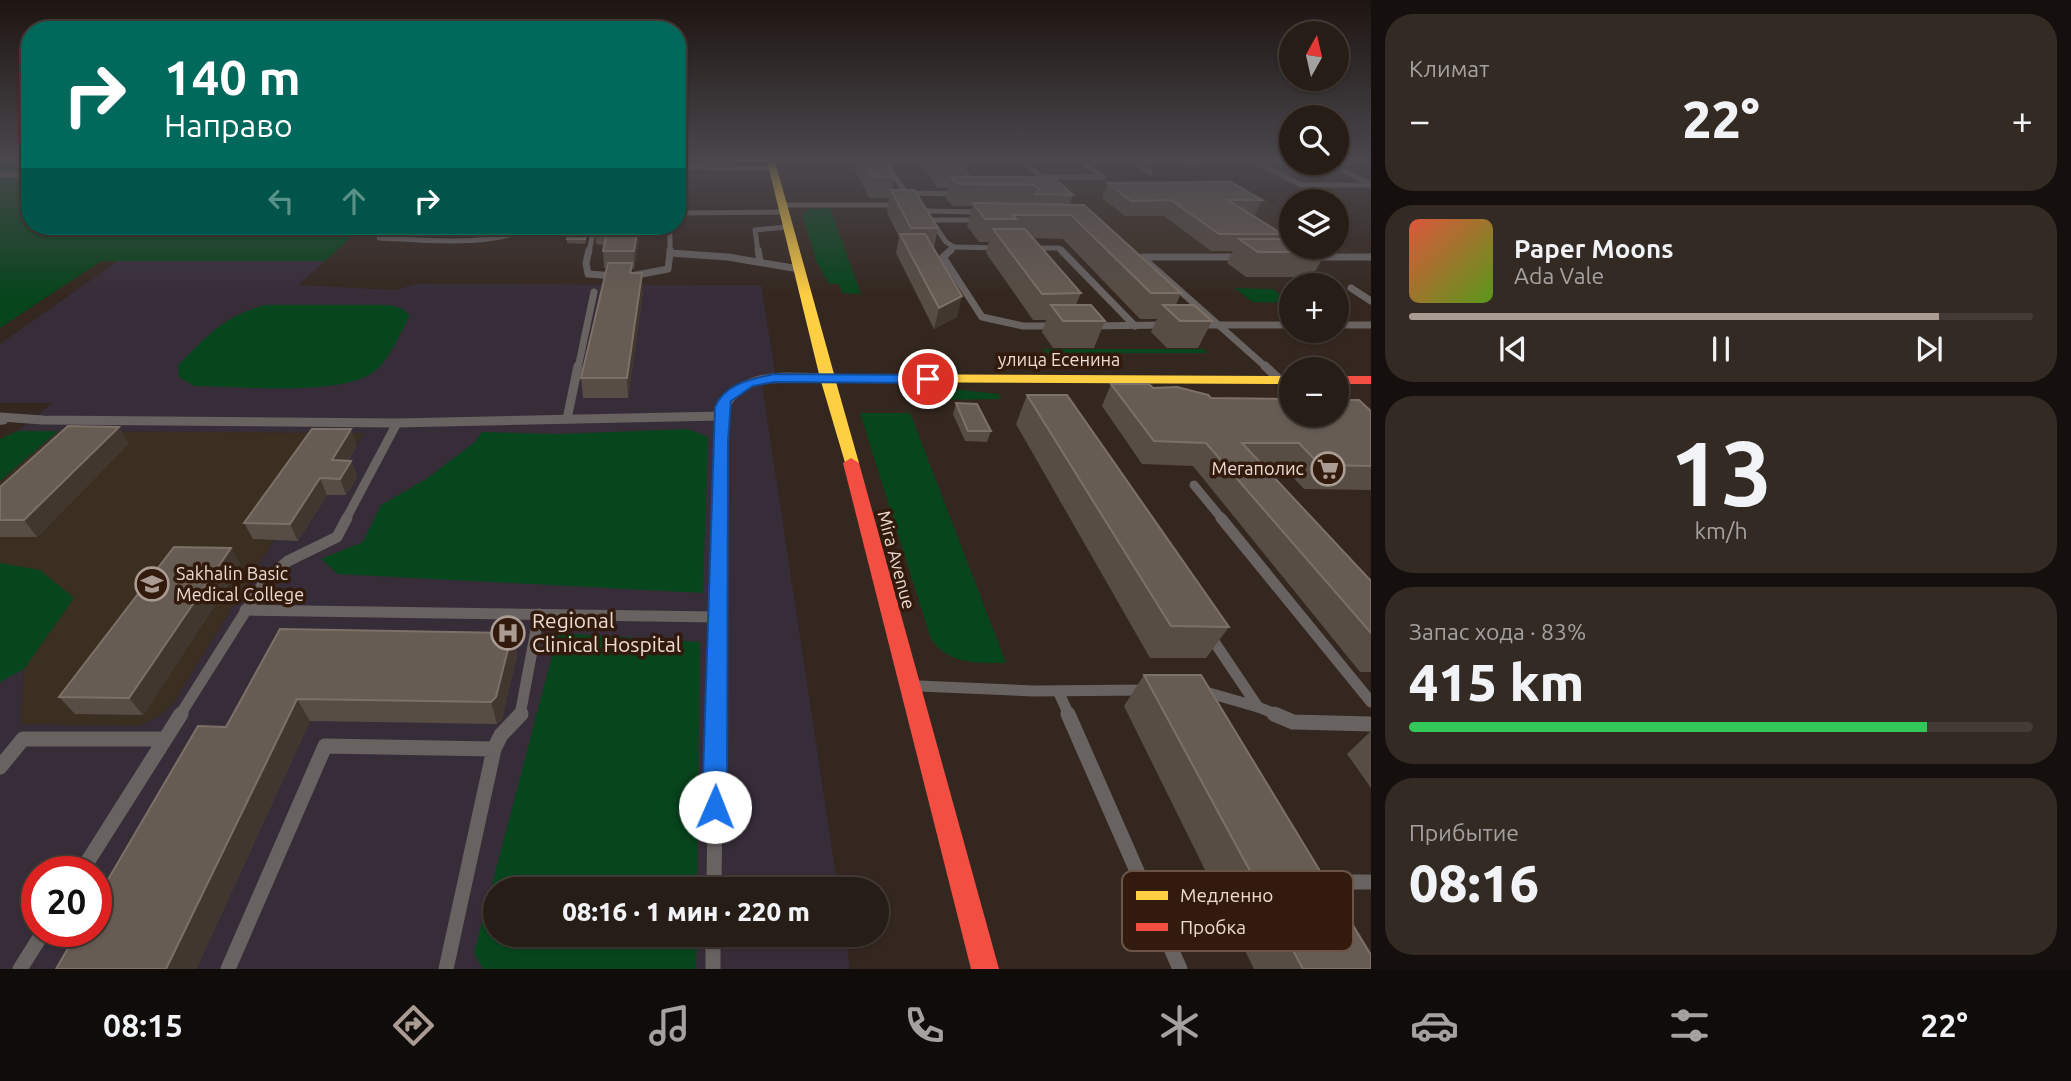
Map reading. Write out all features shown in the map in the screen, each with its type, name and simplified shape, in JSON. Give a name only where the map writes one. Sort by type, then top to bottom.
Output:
[{"type":"main road","name":"Mira Avenue","points":[[783,206],[985,969]]},
{"type":"main road","name":"улица Есенина","points":[[827,378],[1279,380]]},
{"type":"main road","points":[[1349,380],[1371,380]]},
{"type":"lane","points":[[686,213],[785,215],[870,206]]},
{"type":"lane","points":[[985,212],[923,208],[946,242],[954,247],[1059,247],[1135,326]]},
{"type":"lane","points":[[760,261],[755,230],[785,215]]},
{"type":"lane","points":[[931,220],[992,220]]},
{"type":"lane","points":[[379,238],[480,239],[507,235]]},
{"type":"lane","points":[[592,235],[586,263],[588,274],[644,275],[668,269],[670,235]]},
{"type":"lane","points":[[954,247],[943,257],[982,317],[1023,326],[1059,326]]},
{"type":"lane","points":[[1027,248],[1036,257]]},
{"type":"lane","points":[[670,253],[760,261],[773,267],[799,269]]},
{"type":"lane","points":[[1251,257],[1142,257],[1279,374]]},
{"type":"lane","points":[[1349,257],[1371,257]]},
{"type":"lane","points":[[1359,257],[1371,265]]},
{"type":"lane","points":[[1351,288],[1371,301]]},
{"type":"lane","points":[[567,419],[594,292]]},
{"type":"lane","points":[[1087,316],[1096,326]]},
{"type":"lane","points":[[1084,326],[1177,325]]},
{"type":"lane","points":[[1191,325],[1279,325]]},
{"type":"lane","points":[[1349,325],[1371,325]]},
{"type":"lane","points":[[714,877],[717,617],[722,416],[725,399],[749,383],[774,378],[827,378]]},
{"type":"lane","points":[[1349,405],[1371,423]]},
{"type":"lane","points":[[1,418],[397,423],[722,416]]},
{"type":"lane","points":[[91,856],[266,579],[288,561],[337,537],[397,423]]},
{"type":"lane","points":[[1194,485],[1371,702]]},
{"type":"lane","points":[[245,610],[717,617]]},
{"type":"lane","points":[[446,969],[494,749],[501,735],[520,717],[539,614]]},
{"type":"lane","points":[[1198,618],[1258,707]]},
{"type":"lane","points":[[910,685],[1058,691],[1155,690]]},
{"type":"lane","points":[[1210,712],[1190,690],[1258,707],[1293,722],[1371,724]]},
{"type":"lane","points":[[1058,691],[1137,871]]},
{"type":"lane","points":[[0,767],[23,739],[163,739]]},
{"type":"lane","points":[[228,969],[325,746],[494,749]]},
{"type":"lane","points":[[1353,880],[1371,882]]},
{"type":"lane","points":[[20,969],[34,947]]},
{"type":"lane","points":[[713,947],[713,969]]},
{"type":"lane","points":[[1172,951],[1180,969]]},
{"type":"shaded area","points":[[1082,206],[1274,206],[1279,209],[1279,252],[1135,253]]},
{"type":"shaded area","name":"Regional Clinical Hospital","points":[[118,261],[325,261],[298,285],[395,290],[416,284],[761,285],[777,384],[762,385],[836,877],[483,877],[483,947],[847,947],[850,969],[0,969],[0,563],[40,570],[74,598],[24,669],[21,724],[138,726],[159,716],[172,705],[274,540],[327,495],[364,433],[59,431],[0,481],[0,439],[18,431],[53,403],[0,403],[0,344]]},
{"type":"shaded area","name":"Sakhalin Basic Medical College","points":[[58,431],[364,433],[338,476],[357,477],[346,495],[326,495],[298,541],[274,540],[172,705],[159,716],[138,726],[21,724],[24,669],[74,598],[40,570],[0,563],[0,482]]},
{"type":"green space","points":[[0,206],[21,206],[21,235],[353,235],[325,261],[101,261],[0,328]]},
{"type":"green space","points":[[830,208],[861,294],[842,293],[839,284],[829,284],[817,263],[802,214],[809,209]]},
{"type":"green space","points":[[1235,288],[1273,289],[1279,294],[1279,303],[1252,302]]},
{"type":"green space","points":[[265,305],[390,305],[403,309],[410,316],[385,360],[375,371],[360,379],[315,387],[262,388],[194,386],[179,377],[178,365],[217,328],[238,315]]},
{"type":"green space","points":[[1043,349],[1204,349],[1208,353],[1046,353]]},
{"type":"green space","points":[[920,388],[998,394],[1001,399],[925,400]]},
{"type":"green space","points":[[860,413],[910,413],[1006,663],[955,658],[946,654],[931,639]]},
{"type":"green space","points":[[688,429],[708,437],[703,593],[338,574],[321,559],[363,542],[381,505],[426,479],[475,442],[482,432],[557,434]]},
{"type":"green space","points":[[18,431],[58,431],[0,481],[0,439]]},
{"type":"green space","points":[[0,563],[40,570],[74,598],[24,669],[0,682]]},
{"type":"green space","points":[[558,633],[700,642],[697,877],[494,877]]},
{"type":"green space","points":[[483,919],[483,947],[697,947],[696,969],[483,969],[474,953]]},
{"type":"building","points":[[900,206],[924,206],[938,228],[911,228]]},
{"type":"building","points":[[975,206],[1085,206],[1181,293],[1151,293],[1071,215],[1012,215],[1016,219],[985,219]]},
{"type":"building","points":[[1180,206],[1238,206],[1279,234],[1219,234]]},
{"type":"building","points":[[993,229],[1025,229],[1081,293],[1042,294]]},
{"type":"building","points":[[900,234],[925,234],[962,296],[939,308]]},
{"type":"building","points":[[569,235],[586,235],[585,239],[567,239]]},
{"type":"building","points":[[606,235],[637,235],[634,251],[603,251]]},
{"type":"building","points":[[1239,239],[1279,239],[1279,252],[1258,252]]},
{"type":"building","points":[[608,263],[632,263],[630,273],[642,273],[627,378],[581,378]]},
{"type":"building","points":[[1051,305],[1091,305],[1105,321],[1063,321]]},
{"type":"building","points":[[1163,305],[1194,305],[1212,321],[1180,321]]},
{"type":"building","points":[[1111,384],[1177,387],[1211,398],[1279,399],[1279,427],[1349,427],[1349,400],[1359,400],[1371,411],[1371,466],[1320,465],[1299,443],[1242,443],[1371,581],[1371,633],[1206,443],[1154,441]]},
{"type":"building","points":[[1027,395],[1067,395],[1229,627],[1171,626]]},
{"type":"building","points":[[956,403],[977,404],[991,431],[968,431]]},
{"type":"building","points":[[68,426],[119,427],[24,520],[0,520],[0,487]]},
{"type":"building","points":[[312,429],[351,429],[332,460],[351,461],[340,479],[320,478],[290,524],[244,523]]},
{"type":"building","points":[[174,547],[231,548],[129,698],[59,697]]},
{"type":"building","points":[[280,629],[512,633],[496,697],[491,702],[297,699],[166,969],[56,969],[69,947],[112,947],[112,873],[198,726],[226,727]]},
{"type":"building","points":[[1144,675],[1201,675],[1320,871],[1250,871]]},
{"type":"building","points":[[1353,925],[1371,955],[1371,969],[1303,969],[1293,951],[1353,951]]},
{"type":"traffic: slow","points":[[783,206],[851,463]]},
{"type":"traffic: slow","points":[[827,378],[1279,380]]},
{"type":"traffic: jam","points":[[1349,380],[1371,380]]},
{"type":"traffic: jam","points":[[851,463],[985,969]]},
{"type":"place","name":"Мегаполис","points":[[1328,469]]},
{"type":"place","name":"Sakhalin Basic Medical College","points":[[152,584]]},
{"type":"place","name":"Regional Clinical Hospital","points":[[508,633]]},
{"type":"route","points":[[715,807],[721,441],[722,407],[725,399],[736,389],[749,383],[774,378],[928,379]]}]
